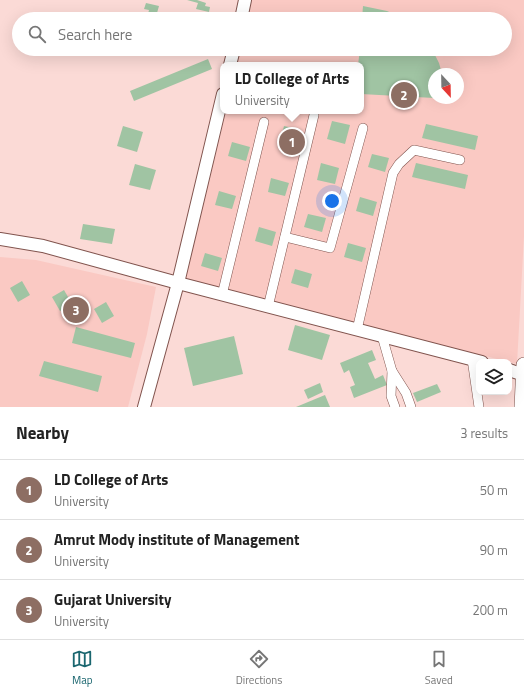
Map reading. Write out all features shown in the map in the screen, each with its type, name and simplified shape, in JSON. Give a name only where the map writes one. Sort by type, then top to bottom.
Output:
[{"type":"main road","points":[[522,407],[524,365]]},
{"type":"street","points":[[242,12],[245,0]]},
{"type":"street","points":[[144,407],[178,284],[220,107]]},
{"type":"street","points":[[268,307],[314,115]]},
{"type":"street","points":[[222,295],[264,122]]},
{"type":"street","points":[[285,237],[330,248],[363,128]]},
{"type":"street","points":[[357,330],[393,173],[399,164],[414,150],[460,160]]},
{"type":"street","points":[[0,239],[43,246],[178,284],[476,361]]},
{"type":"street","points":[[382,336],[392,371],[406,393],[411,407]]},
{"type":"street","points":[[392,371],[391,396],[395,407]]},
{"type":"street","points":[[512,371],[524,375]]},
{"type":"street","points":[[478,395],[479,407]]},
{"type":"shaded area","points":[[252,0],[524,0],[524,236],[517,364],[512,363],[512,359],[497,359],[185,281],[225,114],[364,114],[364,62],[238,62],[239,56],[512,56],[512,12],[249,12]]},
{"type":"shaded area","points":[[0,257],[36,260],[156,287],[147,334],[128,407],[0,407]]},
{"type":"building","points":[[187,0],[197,0],[206,3],[205,6],[210,7],[209,12],[196,9],[198,3]]},
{"type":"building","points":[[146,3],[159,6],[157,12],[148,12],[149,10],[144,9]]},
{"type":"building","points":[[363,6],[389,12],[363,12]]},
{"type":"building","points":[[359,56],[436,56],[440,68],[428,68],[428,98],[364,94],[364,62],[358,62]]},
{"type":"building","points":[[208,59],[212,69],[134,101],[130,91]]},
{"type":"building","points":[[332,121],[350,125],[345,144],[327,139]]},
{"type":"building","points":[[426,124],[478,136],[475,150],[422,138]]},
{"type":"building","points":[[123,126],[143,132],[137,152],[117,146]]},
{"type":"building","points":[[284,126],[301,130],[295,150],[279,145]]},
{"type":"building","points":[[232,142],[250,147],[246,161],[228,156]]},
{"type":"building","points":[[372,154],[389,158],[385,172],[368,167]]},
{"type":"building","points":[[321,163],[339,168],[335,184],[317,180]]},
{"type":"building","points":[[416,163],[468,175],[465,189],[412,177]]},
{"type":"building","points":[[135,164],[156,170],[150,190],[129,185]]},
{"type":"building","points":[[271,178],[289,183],[285,196],[268,192]]},
{"type":"building","points":[[219,191],[236,196],[232,209],[215,205]]},
{"type":"building","points":[[360,197],[377,202],[373,216],[356,211]]},
{"type":"building","points":[[308,214],[326,218],[322,232],[304,227]]},
{"type":"building","points":[[83,224],[115,229],[112,244],[80,239]]},
{"type":"building","points":[[259,227],[276,232],[272,246],[255,241]]},
{"type":"building","points":[[348,243],[366,248],[362,262],[344,257]]},
{"type":"building","points":[[205,253],[222,258],[218,271],[201,266]]},
{"type":"building","points":[[295,269],[312,274],[308,288],[291,283]]},
{"type":"building","points":[[22,281],[30,295],[18,302],[10,288]]},
{"type":"building","points":[[64,290],[72,304],[60,311],[52,297]]},
{"type":"building","points":[[106,302],[114,316],[102,323],[94,309]]},
{"type":"building","points":[[295,325],[330,335],[322,360],[288,350]]},
{"type":"building","points":[[76,327],[135,343],[131,358],[72,343]]},
{"type":"building","points":[[234,336],[243,374],[193,386],[184,348]]},
{"type":"building","points":[[372,350],[376,360],[368,363],[375,379],[383,375],[387,385],[354,398],[350,387],[355,385],[349,370],[344,373],[340,363]]},
{"type":"building","points":[[44,361],[102,376],[98,392],[39,376]]},
{"type":"building","points":[[320,383],[323,392],[308,399],[304,390]]},
{"type":"building","points":[[437,384],[441,392],[417,402],[413,393]]},
{"type":"building","points":[[325,395],[330,407],[296,407]]},
{"type":"place","name":"Amrut Mody institute of Management","points":[[404,95]]},
{"type":"place","name":"LD College of Arts","points":[[292,142]]},
{"type":"place","name":"Gujarat University","points":[[76,310]]}]
